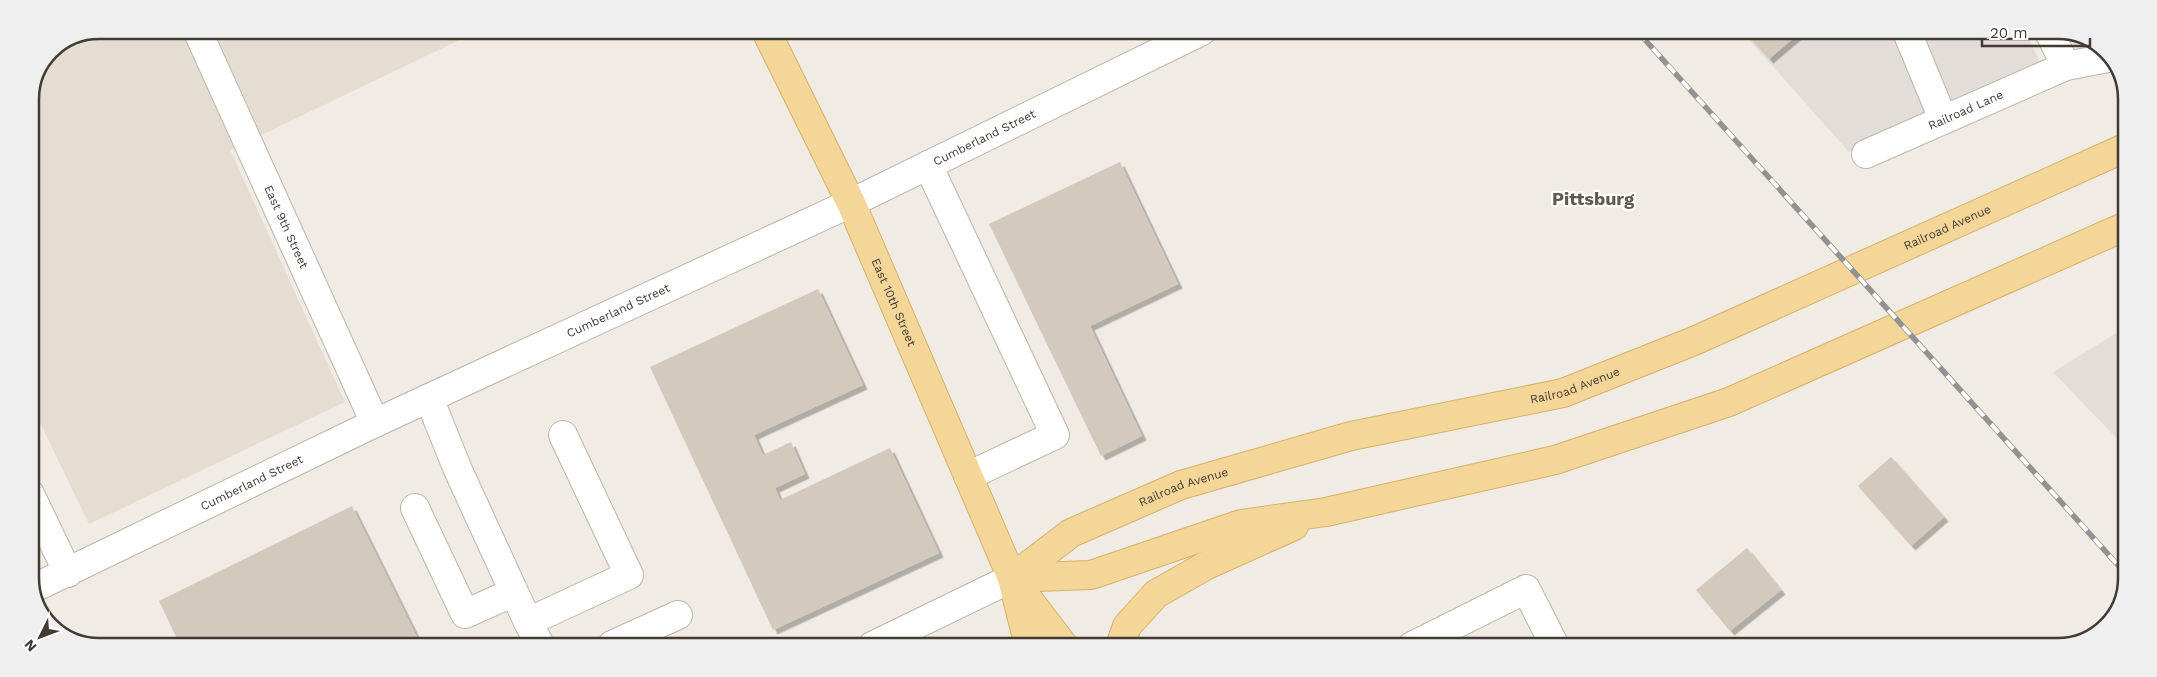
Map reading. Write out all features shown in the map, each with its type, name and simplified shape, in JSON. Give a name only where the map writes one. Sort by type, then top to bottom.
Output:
[{"type":"main road","name":"East 10th Street","points":[[770,39],[851,203],[1012,578],[1027,638]]},
{"type":"main road","name":"Railroad Avenue","points":[[1012,578],[1071,534],[1181,485],[1351,436],[1563,393],[1694,341],[2118,150]]},
{"type":"main road","name":"Railroad Avenue","points":[[1012,578],[1090,576],[1241,524],[1326,512],[1555,460],[1729,402],[2118,230]]},
{"type":"main road","points":[[1122,638],[1126,626],[1156,594],[1207,565],[1326,512]]},
{"type":"main road","name":"East 10th Street","points":[[1012,578],[1058,638]]},
{"type":"street","name":"East 9th Street","points":[[201,39],[375,423]]},
{"type":"street","name":"Cumberland Street","points":[[39,586],[375,423],[851,203],[1186,39]]},
{"type":"street","points":[[1910,39],[1943,119]]},
{"type":"street","points":[[2052,39],[2066,66]]},
{"type":"street","name":"Railroad Lane","points":[[1866,154],[2066,66],[2103,59]]},
{"type":"street","points":[[928,165],[1055,435],[968,476]]},
{"type":"street","points":[[429,398],[458,470],[534,634],[629,575],[563,435]]},
{"type":"street","points":[[415,508],[465,614],[514,592]]},
{"type":"street","points":[[39,513],[68,573]]},
{"type":"street","name":"Railroad Avenue","points":[[888,638],[1012,578]]},
{"type":"street","points":[[1428,638],[1526,589],[1551,638]]},
{"type":"street","points":[[627,638],[678,615]]},
{"type":"shaded area","points":[[99,39],[461,39],[230,150],[345,402],[89,524],[39,421],[39,99],[43,76],[49,65],[56,56],[76,43]]},
{"type":"shaded area","points":[[1748,39],[2029,39],[2040,63],[1849,152]]},
{"type":"shaded area","points":[[2118,332],[2118,440],[2053,372]]},
{"type":"building","points":[[1751,39],[1793,39],[1769,59]]},
{"type":"building","points":[[1120,162],[1178,284],[1090,326],[1142,436],[1101,456],[989,224]]},
{"type":"building","points":[[818,289],[863,385],[754,435],[763,455],[791,442],[805,474],[775,488],[780,500],[890,448],[939,553],[773,630],[650,367]]},
{"type":"building","points":[[1891,457],[1944,517],[1911,546],[1858,486]]},
{"type":"building","points":[[352,506],[418,638],[177,638],[159,601]]},
{"type":"building","points":[[1747,548],[1781,590],[1730,631],[1696,590]]},
{"type":"railway","points":[[1644,39],[2118,565]]},
{"type":"district","name":"Pittsburg","points":[[1593,199]]}]
